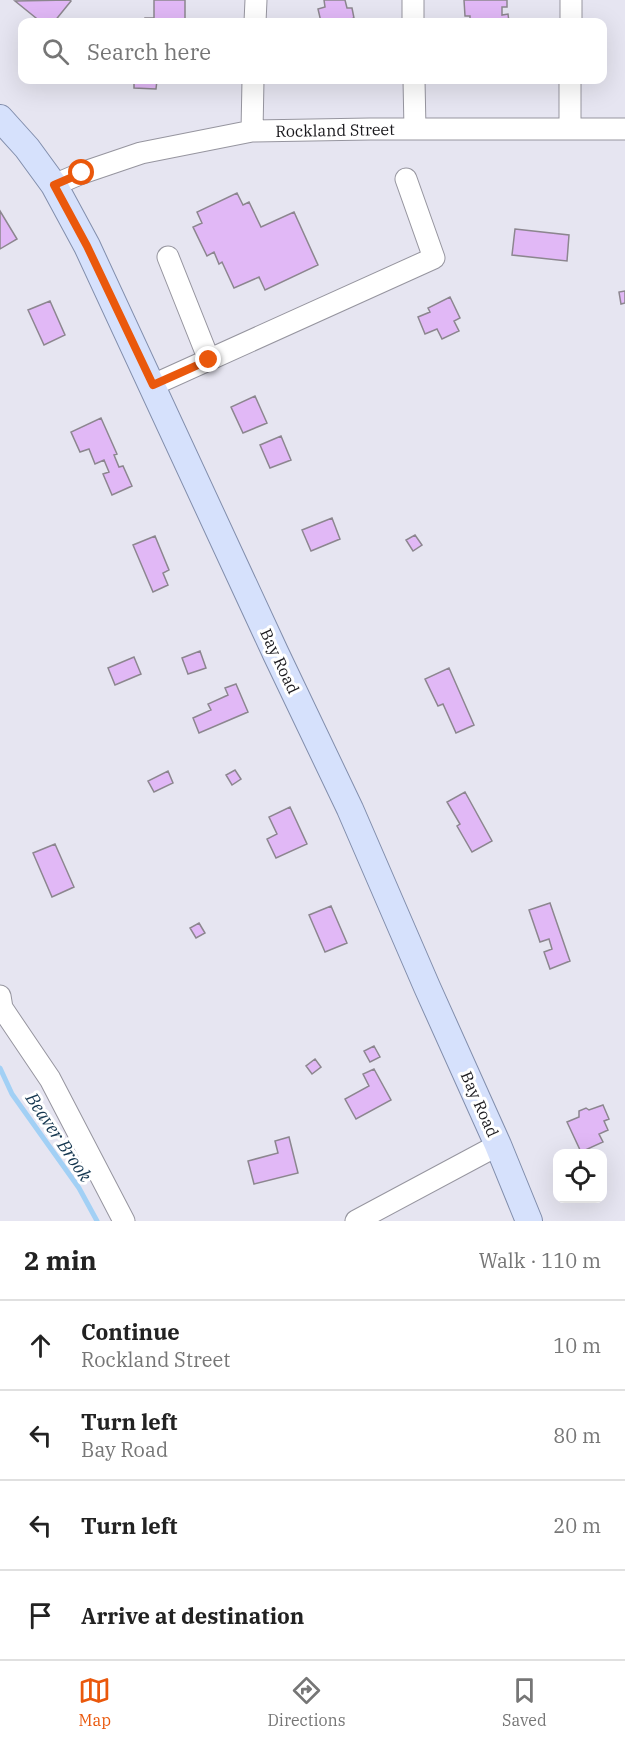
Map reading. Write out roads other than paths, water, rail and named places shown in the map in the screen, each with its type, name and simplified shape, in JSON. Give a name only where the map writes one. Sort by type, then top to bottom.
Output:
[{"type":"main road","name":"Bay Road","points":[[0,118],[27,148],[54,185],[87,246],[350,809],[498,1145],[529,1221]]},
{"type":"street","points":[[255,18],[256,0]]},
{"type":"street","points":[[413,0],[413,18]]},
{"type":"street","points":[[571,0],[571,18]]},
{"type":"street","points":[[252,131],[253,84]]},
{"type":"street","points":[[414,84],[415,129]]},
{"type":"street","points":[[570,84],[570,129]]},
{"type":"street","name":"Rockland Street","points":[[54,185],[141,153],[252,131],[625,129]]},
{"type":"street","points":[[153,385],[434,258],[405,179]]},
{"type":"street","points":[[168,257],[209,360]]},
{"type":"street","points":[[1,1004],[50,1079],[124,1221]]},
{"type":"street","points":[[356,1221],[498,1145]]},
{"type":"waterway","name":"Beaver Brook","points":[[0,1068],[12,1094],[79,1188],[97,1221]]}]
